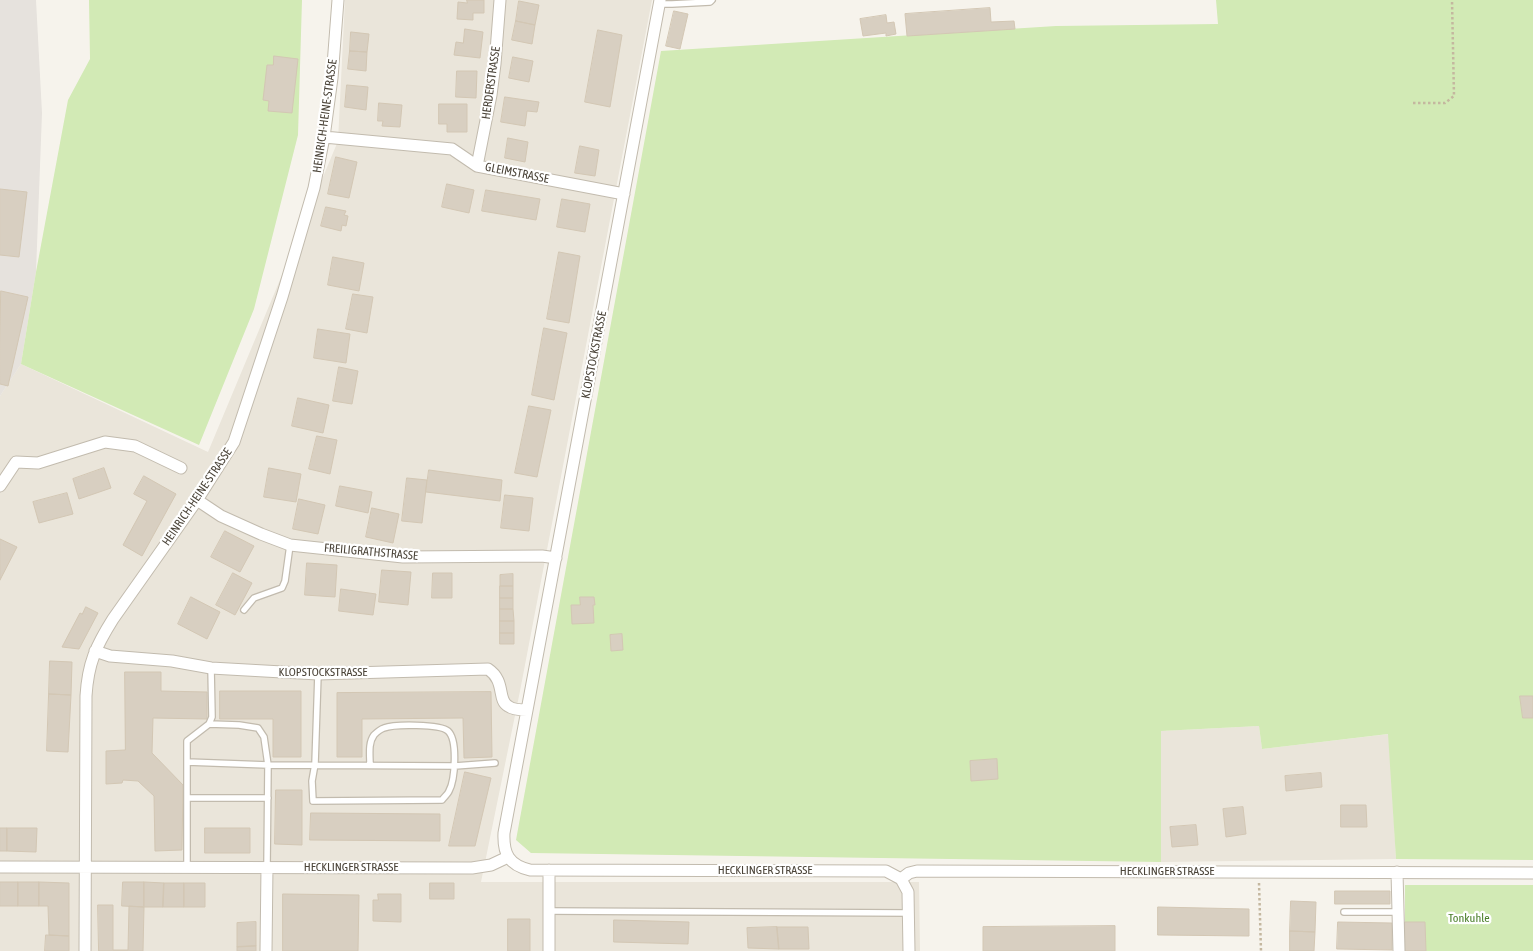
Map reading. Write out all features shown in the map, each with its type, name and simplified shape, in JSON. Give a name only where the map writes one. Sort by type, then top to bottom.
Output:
[{"type":"street","name":"HEINRICH-HEINE-STRASSE","points":[[85,951],[86,696],[89,671],[96,651],[113,619],[197,500],[234,442],[312,198],[324,137],[332,78],[338,0]]},
{"type":"street","name":"HERDERSTRASSE","points":[[477,166],[491,95],[500,0]]},
{"type":"street","name":"KLOPSTOCKSTRASSE","points":[[508,857],[505,851],[504,833],[660,2]]},
{"type":"street","name":"GLEIMSTRASSE","points":[[324,137],[452,149],[477,166],[624,194]]},
{"type":"street","points":[[0,486],[16,462],[38,463],[105,442],[134,446],[181,468]]},
{"type":"street","name":"FREILIGRATHSTRASSE","points":[[197,500],[221,516],[290,545],[403,557],[542,556],[556,558]]},
{"type":"street","name":"KLOPSTOCKSTRASSE","points":[[96,651],[110,656],[172,661],[211,668],[318,674],[488,669],[499,679],[502,698],[505,704],[508,707],[527,710]]},
{"type":"street","name":"HECKLINGER STRASSE","points":[[0,867],[472,868],[491,865],[508,857],[520,867],[530,870],[878,870],[886,871],[901,878],[917,871],[1533,873]]},
{"type":"street","points":[[266,951],[267,867]]},
{"type":"street","points":[[549,870],[549,951]]},
{"type":"street","points":[[1397,872],[1398,951]]},
{"type":"street","points":[[901,878],[908,892],[909,951]]},
{"type":"lane","points":[[660,2],[710,2],[712,0]]},
{"type":"lane","points":[[244,610],[254,598],[282,588],[290,545]]},
{"type":"lane","points":[[187,867],[187,741],[209,724],[212,717],[211,668]]},
{"type":"lane","points":[[318,674],[312,801],[442,800],[450,790],[455,766],[453,738],[447,730],[435,726],[395,726],[384,728],[374,735],[370,744],[370,765]]},
{"type":"lane","points":[[209,724],[258,728],[264,737],[268,765],[267,867]]},
{"type":"lane","points":[[187,762],[268,765],[455,766],[495,763]]},
{"type":"lane","points":[[186,798],[268,798]]},
{"type":"lane","points":[[549,911],[909,912]]},
{"type":"lane","points":[[1344,912],[1397,912]]},
{"type":"path","points":[[1413,103],[1445,103],[1454,96],[1452,0]]},
{"type":"path","points":[[1259,872],[1261,951]]},
{"type":"shaded area","points":[[0,0],[36,0],[42,113],[36,272],[21,364],[0,396]]},
{"type":"shaded area","points":[[345,0],[652,0],[520,691],[481,882],[919,882],[920,951],[0,951],[0,396],[21,364],[208,452],[338,141]]},
{"type":"shaded area","points":[[1259,726],[1262,749],[1389,734],[1396,859],[1161,862],[1161,731]]},
{"type":"green space","points":[[89,0],[302,0],[298,135],[254,309],[199,445],[21,364],[68,100],[90,59]]},
{"type":"green space","points":[[1216,0],[1533,0],[1533,860],[1396,859],[1388,734],[1262,749],[1259,726],[1161,731],[1161,862],[531,853],[516,840],[661,51],[1056,26],[1218,24]]},
{"type":"green space","name":"Tonkuhle","points":[[1405,885],[1533,885],[1533,951],[1405,951]]},
{"type":"building","points":[[467,0],[484,0],[484,13],[473,13],[473,20],[457,19],[458,2],[467,3]]},
{"type":"building","points":[[519,1],[539,5],[535,25],[516,21]]},
{"type":"building","points":[[990,8],[991,22],[1014,21],[1015,29],[907,36],[905,14]]},
{"type":"building","points":[[674,11],[688,14],[680,49],[666,46]]},
{"type":"building","points":[[886,15],[887,23],[894,22],[896,34],[886,36],[886,33],[863,36],[860,19]]},
{"type":"building","points":[[516,21],[535,25],[532,44],[512,40]]},
{"type":"building","points":[[465,29],[483,32],[480,58],[454,55],[456,42],[463,43]]},
{"type":"building","points":[[598,30],[622,35],[610,107],[585,102]]},
{"type":"building","points":[[351,32],[369,34],[367,52],[350,51]]},
{"type":"building","points":[[350,51],[367,52],[366,71],[348,69]]},
{"type":"building","points":[[274,56],[298,59],[292,113],[268,111],[269,101],[263,100],[267,65],[273,65]]},
{"type":"building","points":[[513,57],[533,61],[529,82],[509,78]]},
{"type":"building","points":[[457,71],[477,71],[476,98],[456,97]]},
{"type":"building","points":[[347,85],[368,87],[366,110],[345,107]]},
{"type":"building","points":[[505,97],[539,102],[537,112],[527,111],[525,126],[501,122]]},
{"type":"building","points":[[379,103],[402,105],[400,127],[382,126],[383,121],[378,121]]},
{"type":"building","points":[[439,104],[467,104],[467,132],[447,132],[447,124],[439,124]]},
{"type":"building","points":[[508,138],[528,142],[525,162],[505,158]]},
{"type":"building","points":[[580,146],[599,150],[595,176],[575,173]]},
{"type":"building","points":[[336,157],[357,162],[349,198],[328,194]]},
{"type":"building","points":[[447,184],[474,190],[469,213],[442,207]]},
{"type":"building","points":[[0,189],[27,192],[19,257],[0,255]]},
{"type":"building","points":[[486,190],[540,199],[536,220],[482,211]]},
{"type":"building","points":[[562,199],[590,204],[585,232],[557,227]]},
{"type":"building","points":[[326,207],[346,211],[344,215],[348,216],[346,226],[342,225],[341,231],[321,226]]},
{"type":"building","points":[[559,252],[580,256],[569,323],[547,319]]},
{"type":"building","points":[[333,257],[364,263],[359,291],[328,285]]},
{"type":"building","points":[[1,291],[28,297],[8,386],[0,384]]},
{"type":"building","points":[[353,294],[373,297],[367,333],[346,329]]},
{"type":"building","points":[[544,328],[567,333],[554,400],[532,395]]},
{"type":"building","points":[[318,329],[350,334],[346,363],[314,358]]},
{"type":"building","points":[[339,367],[358,371],[352,404],[333,401]]},
{"type":"building","points":[[298,398],[329,405],[323,433],[292,426]]},
{"type":"building","points":[[529,406],[551,410],[537,477],[515,473]]},
{"type":"building","points":[[317,436],[337,440],[330,474],[309,469]]},
{"type":"building","points":[[104,468],[111,488],[79,499],[73,479]]},
{"type":"building","points":[[269,468],[301,474],[296,502],[264,497]]},
{"type":"building","points":[[429,470],[502,480],[500,501],[426,492]]},
{"type":"building","points":[[144,476],[176,494],[142,556],[123,545],[147,501],[134,494]]},
{"type":"building","points":[[407,478],[427,480],[422,523],[402,521]]},
{"type":"building","points":[[340,486],[372,492],[368,513],[336,506]]},
{"type":"building","points":[[67,493],[73,514],[39,523],[33,502]]},
{"type":"building","points":[[505,495],[533,498],[529,531],[501,528]]},
{"type":"building","points":[[299,499],[325,505],[318,534],[293,529]]},
{"type":"building","points":[[372,508],[399,514],[393,543],[366,537]]},
{"type":"building","points":[[225,531],[254,546],[240,572],[211,557]]},
{"type":"building","points":[[0,539],[17,547],[0,580]]},
{"type":"building","points":[[307,563],[337,565],[335,597],[305,595]]},
{"type":"building","points":[[382,570],[411,572],[408,605],[379,602]]},
{"type":"building","points":[[233,573],[252,583],[235,615],[216,605]]},
{"type":"building","points":[[433,573],[452,573],[452,598],[432,598]]},
{"type":"building","points":[[513,574],[513,586],[500,586],[500,575]]},
{"type":"building","points":[[500,586],[513,586],[513,598],[500,598]]},
{"type":"building","points":[[341,589],[376,594],[373,615],[339,611]]},
{"type":"building","points":[[191,597],[220,612],[207,639],[178,624]]},
{"type":"building","points":[[580,597],[594,597],[594,623],[572,624],[571,605],[580,605]]},
{"type":"building","points":[[500,598],[513,598],[513,609],[500,609]]},
{"type":"building","points":[[86,607],[98,613],[79,649],[62,647],[80,613],[82,614]]},
{"type":"building","points":[[500,609],[513,609],[514,621],[500,621]]},
{"type":"building","points":[[500,621],[514,621],[514,633],[500,633]]},
{"type":"building","points":[[500,633],[514,633],[514,644],[500,644]]},
{"type":"building","points":[[622,634],[623,650],[611,651],[610,635]]},
{"type":"building","points":[[50,661],[72,662],[71,695],[49,694]]},
{"type":"building","points":[[125,672],[161,672],[161,691],[207,692],[207,719],[153,718],[152,753],[183,785],[182,850],[155,851],[154,796],[138,781],[123,780],[122,783],[106,784],[106,751],[125,750]]},
{"type":"building","points":[[220,691],[301,691],[301,757],[273,757],[273,719],[220,719]]},
{"type":"building","points":[[491,692],[492,757],[464,758],[463,718],[362,719],[362,757],[337,757],[337,693]]},
{"type":"building","points":[[49,694],[71,695],[68,752],[47,751]]},
{"type":"building","points":[[1520,696],[1533,696],[1533,718],[1523,718]]},
{"type":"building","points":[[997,759],[998,779],[971,781],[970,761]]},
{"type":"building","points":[[465,772],[491,778],[475,846],[449,846]]},
{"type":"building","points":[[1321,773],[1322,787],[1286,791],[1285,776]]},
{"type":"building","points":[[276,790],[302,790],[302,845],[275,844]]},
{"type":"building","points":[[1341,805],[1366,805],[1367,827],[1341,827]]},
{"type":"building","points":[[1243,807],[1246,834],[1226,837],[1223,809]]},
{"type":"building","points":[[311,813],[440,814],[440,841],[310,840]]},
{"type":"building","points":[[1196,825],[1198,845],[1172,847],[1170,827]]},
{"type":"building","points":[[0,828],[7,828],[7,851],[0,851]]},
{"type":"building","points":[[7,828],[37,828],[36,852],[7,851]]},
{"type":"building","points":[[205,828],[250,828],[250,853],[205,853]]},
{"type":"building","points":[[0,882],[18,882],[18,906],[0,906]]},
{"type":"building","points":[[18,882],[39,882],[39,906],[18,906]]},
{"type":"building","points":[[39,882],[69,883],[69,936],[49,935],[48,906],[39,906]]},
{"type":"building","points":[[123,882],[144,882],[144,907],[122,906]]},
{"type":"building","points":[[144,882],[164,883],[163,907],[144,907]]},
{"type":"building","points":[[164,883],[184,883],[184,907],[163,907]]},
{"type":"building","points":[[184,883],[205,883],[205,907],[184,907]]},
{"type":"building","points":[[430,883],[454,883],[454,899],[430,899]]},
{"type":"building","points":[[1335,891],[1390,891],[1390,904],[1335,904]]},
{"type":"building","points":[[283,894],[359,895],[358,951],[283,951]]},
{"type":"building","points":[[378,894],[401,894],[401,922],[373,921],[373,900],[378,900]]},
{"type":"building","points":[[1291,901],[1316,902],[1315,932],[1290,931]]},
{"type":"building","points":[[98,905],[113,905],[113,950],[128,950],[129,906],[144,907],[143,951],[99,951]]},
{"type":"building","points":[[1158,907],[1249,909],[1249,936],[1158,935]]},
{"type":"building","points":[[508,919],[530,919],[530,951],[508,951]]},
{"type":"building","points":[[614,920],[689,922],[688,944],[614,942]]},
{"type":"building","points":[[256,922],[256,946],[237,947],[237,923]]},
{"type":"building","points":[[1338,922],[1392,923],[1392,950],[1337,949]]},
{"type":"building","points":[[1405,922],[1425,922],[1426,951],[1405,951]]},
{"type":"building","points":[[1115,926],[1115,951],[983,951],[983,927]]},
{"type":"building","points":[[777,927],[779,949],[748,948],[747,928]]},
{"type":"building","points":[[777,927],[808,927],[809,949],[779,949]]},
{"type":"building","points":[[1290,931],[1315,932],[1314,951],[1290,951]]},
{"type":"building","points":[[46,935],[69,936],[69,951],[45,951]]},
{"type":"building","points":[[256,946],[256,951],[237,951],[237,947]]}]
